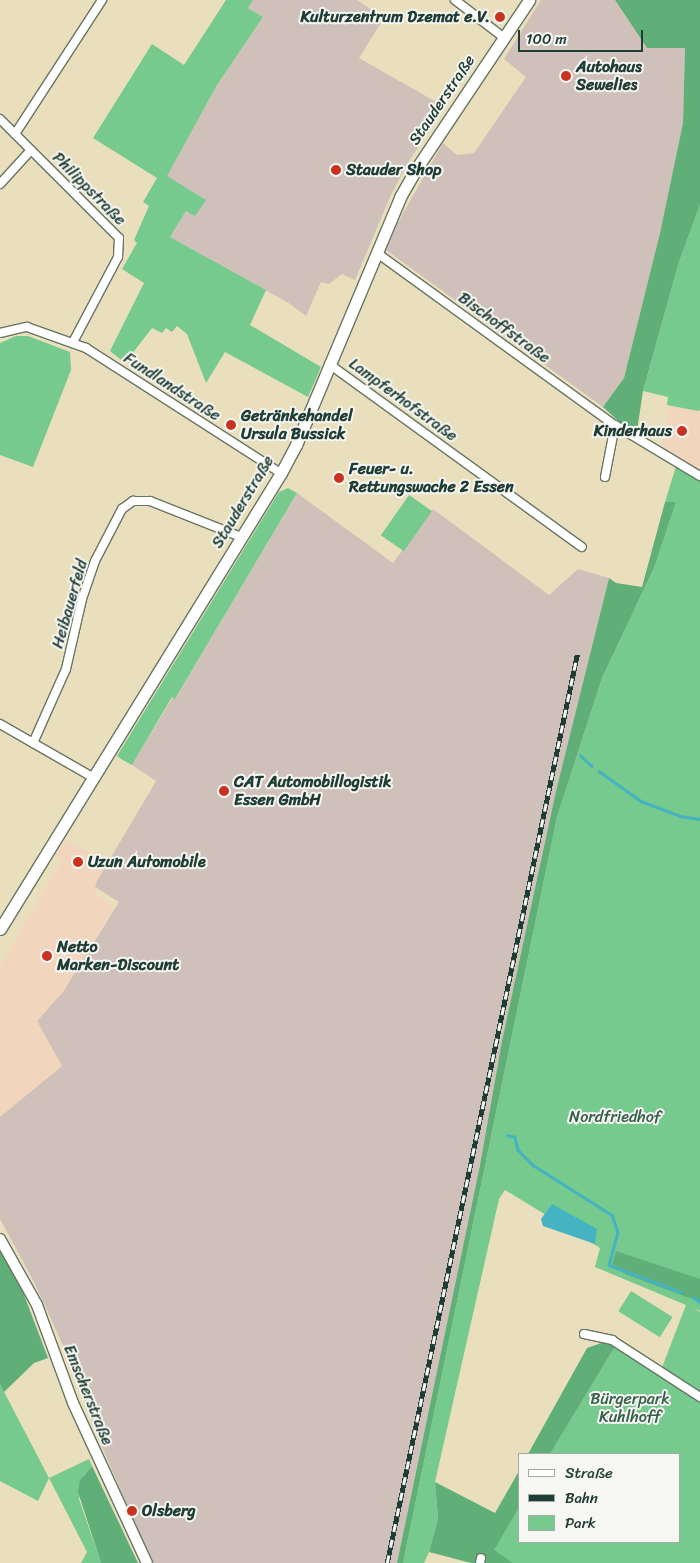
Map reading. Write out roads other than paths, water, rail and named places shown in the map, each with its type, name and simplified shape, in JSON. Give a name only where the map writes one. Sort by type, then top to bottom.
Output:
[{"type":"main road","name":"Stauderstraße","points":[[0,930],[281,473],[296,445],[377,253],[416,169],[529,0]]},
{"type":"street","points":[[15,134],[102,0]]},
{"type":"street","points":[[454,0],[503,37]]},
{"type":"street","name":"Philippstraße","points":[[0,119],[115,233],[121,245],[118,257],[73,342]]},
{"type":"street","points":[[0,184],[31,150]]},
{"type":"street","name":"Bischoffstraße","points":[[377,253],[615,425],[700,476]]},
{"type":"street","name":"Fundlandstraße","points":[[0,333],[22,326],[73,342],[102,357],[149,391],[281,473]]},
{"type":"street","name":"Lampferhofstraße","points":[[329,364],[582,546]]},
{"type":"street","points":[[605,477],[615,425]]},
{"type":"street","name":"Heibauerfeld","points":[[33,743],[66,669],[91,570],[122,509],[133,501],[150,501],[241,536]]},
{"type":"street","points":[[0,724],[94,778]]},
{"type":"street","name":"Emscherstraße","points":[[0,1240],[37,1305],[73,1402],[147,1563]]},
{"type":"street","points":[[584,1334],[612,1340],[700,1397]]},
{"type":"water","points":[[552,1204],[597,1229],[595,1244],[543,1226],[541,1219]]},
{"type":"waterway","points":[[580,755],[592,766]]},
{"type":"waterway","points":[[599,771],[641,801],[680,816],[700,819]]},
{"type":"waterway","points":[[507,1135],[515,1137],[518,1150],[533,1165],[612,1215],[618,1232],[609,1265],[681,1292]]},
{"type":"waterway","points":[[693,1297],[700,1302]]},
{"type":"railway","points":[[387,1563],[577,655]]},
{"type":"place","name":"Kulturzentrum Dzemat e.V.","points":[[500,17]]},
{"type":"place","name":"Autohaus Sewelies","points":[[566,76]]},
{"type":"place","name":"Stauder Shop","points":[[336,170]]},
{"type":"place","name":"Getränkehandel Ursula Bussick","points":[[231,425]]},
{"type":"place","name":"Kinderhaus","points":[[682,431]]},
{"type":"place","name":"Feuer- u. Rettungswache 2 Essen","points":[[339,478]]},
{"type":"place","name":"CAT Automobillogistik Essen GmbH","points":[[224,791]]},
{"type":"place","name":"Uzun Automobile","points":[[78,862]]},
{"type":"place","name":"Netto Marken-Discount","points":[[47,956]]},
{"type":"place","name":"Olsberg","points":[[132,1511]]},
{"type":"park label","name":"Nordfriedhof","points":[[615,1117]]},
{"type":"park label","name":"Bürgerpark Kuhlhoff","points":[[630,1408]]}]
